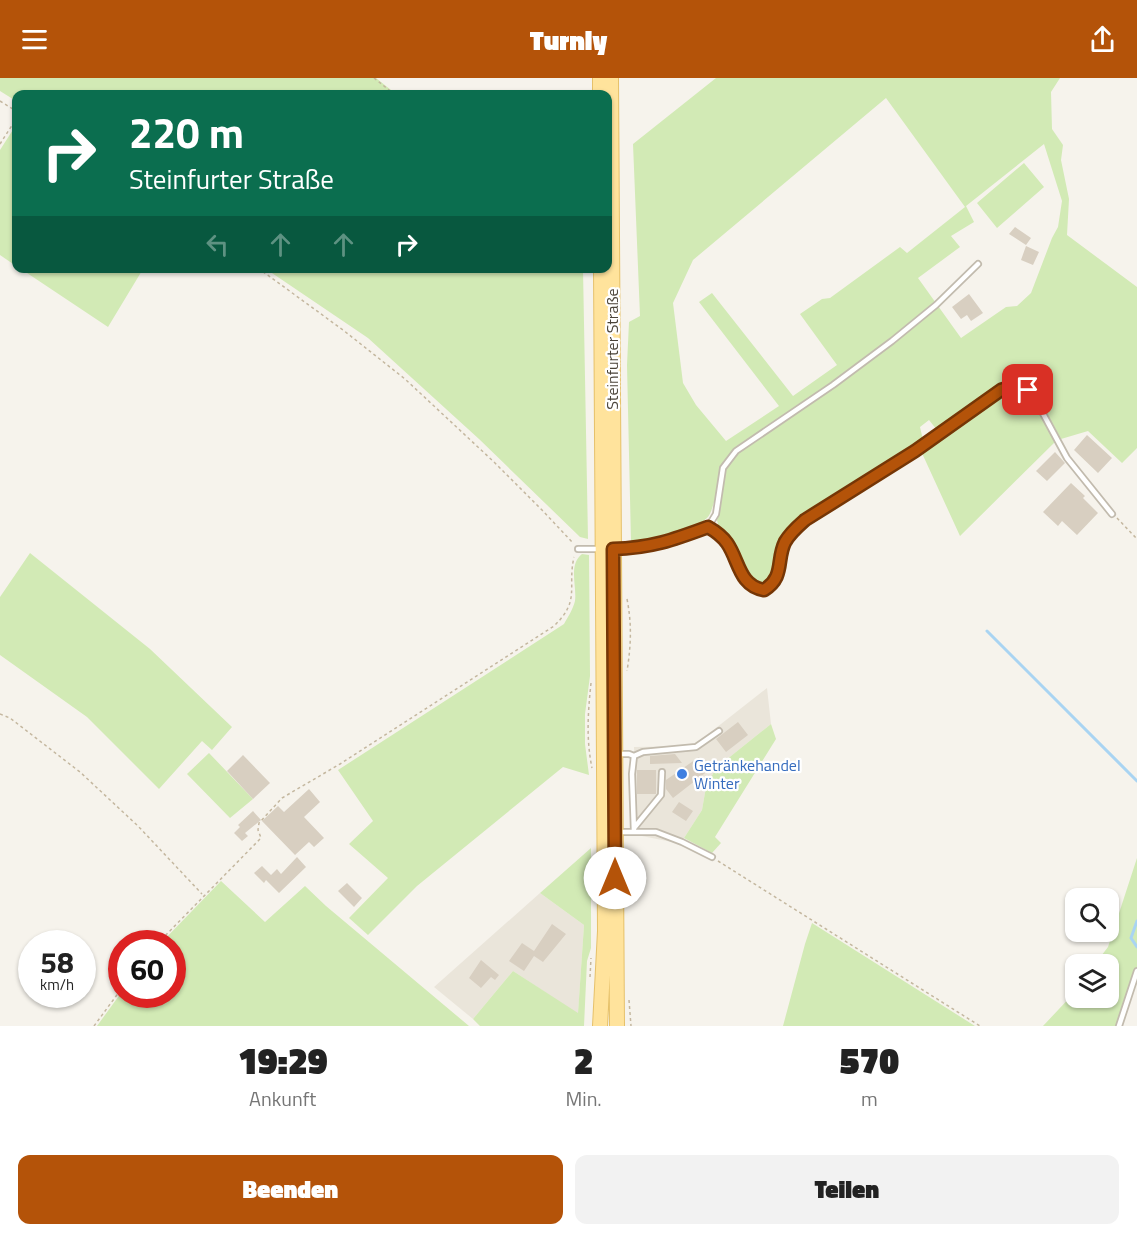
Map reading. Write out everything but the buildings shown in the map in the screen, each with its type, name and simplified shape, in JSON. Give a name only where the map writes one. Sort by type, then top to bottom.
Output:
[{"type":"main road","name":"Steinfurter Straße","points":[[601,273],[615,754],[617,1026]]},
{"type":"main road","name":"Steinfurter Straße","points":[[600,1026],[605,931],[610,273]]},
{"type":"lane","points":[[578,549],[643,548],[659,545],[708,527],[716,514],[723,468],[736,451],[833,385],[892,341],[936,305],[978,264]]},
{"type":"lane","points":[[708,527],[726,542],[750,586],[764,590],[775,581],[784,544],[794,529],[915,451],[1001,390],[1012,385],[1021,385],[1033,395],[1067,458],[1112,514]]},
{"type":"lane","points":[[615,754],[634,756],[643,752],[696,747],[719,731]]},
{"type":"lane","points":[[634,756],[632,774],[634,830]]},
{"type":"lane","points":[[634,830],[659,798],[662,772]]},
{"type":"lane","points":[[615,832],[634,830],[656,832],[712,857]]},
{"type":"lane","points":[[1119,1026],[1137,971]]},
{"type":"path","points":[[374,78],[389,90]]},
{"type":"path","points":[[0,144],[12,125]]},
{"type":"path","points":[[170,930],[261,838],[258,830],[259,823],[282,798],[340,764],[554,626],[570,605],[573,559],[578,549],[494,462],[405,379],[265,273]]},
{"type":"path","points":[[1112,514],[1137,539]]},
{"type":"path","points":[[0,714],[10,718],[80,772],[138,826],[203,895]]},
{"type":"path","points":[[712,857],[980,1026]]},
{"type":"path","points":[[94,1026],[108,1007]]},
{"type":"shaded area","points":[[767,688],[771,724],[716,768],[706,787],[702,810],[684,838],[677,843],[637,835],[634,747],[693,746]]},
{"type":"shaded area","points":[[540,893],[584,925],[578,1014],[513,971],[473,1019],[434,987]]},
{"type":"green space","points":[[0,78],[376,78],[391,90],[12,90],[12,98],[0,91]]},
{"type":"green space","points":[[716,78],[1060,78],[1051,92],[1052,129],[1063,145],[1061,160],[1069,199],[1067,235],[1137,287],[1137,448],[1122,463],[1088,431],[1061,439],[1032,386],[1007,379],[937,430],[929,420],[920,427],[923,440],[793,528],[783,543],[774,579],[764,587],[753,584],[730,541],[719,529],[717,520],[720,509],[716,497],[709,516],[692,528],[671,535],[631,542],[627,365],[629,322],[640,316],[633,144]],"holes":[[[886,98],[965,207],[907,253],[900,247],[830,298],[822,299],[800,314],[837,365],[793,396],[712,293],[699,302],[779,406],[726,441],[696,405],[683,383],[673,303],[693,260]],[[1044,144],[1062,201],[1058,227],[1031,293],[1017,306],[1006,307],[961,338],[918,278],[960,247],[951,236],[974,222],[966,206]]]},
{"type":"green space","points":[[12,131],[12,263],[0,255],[0,150]]},
{"type":"green space","points":[[1024,163],[1044,187],[997,228],[977,203]]},
{"type":"green space","points":[[27,273],[141,273],[108,327]]},
{"type":"green space","points":[[272,273],[583,273],[588,539],[580,537],[479,439],[368,338]]},
{"type":"green space","points":[[1020,388],[1030,395],[1055,442],[960,536],[921,451],[1013,389]]},
{"type":"green space","points":[[30,553],[150,649],[232,727],[212,750],[202,741],[159,789],[87,717],[0,655],[0,597]]},
{"type":"green space","points":[[582,554],[589,555],[590,676],[585,714],[585,744],[589,775],[563,767],[417,886],[368,935],[349,918],[388,878],[349,844],[373,821],[338,770],[564,624],[575,601],[574,570]]},
{"type":"green space","points":[[771,724],[776,739],[715,837],[721,843],[712,853],[684,838],[702,810],[706,787],[716,768]]},
{"type":"green space","points":[[209,753],[253,799],[230,818],[187,774]]},
{"type":"green space","points":[[591,848],[591,948],[587,961],[584,1026],[480,1026],[473,1019],[513,971],[578,1013],[584,925],[540,893]]},
{"type":"green space","points":[[1137,858],[1137,967],[1116,1026],[1043,1026],[1065,1003],[1065,1008],[1119,1008],[1119,954],[1103,954],[1110,942],[1119,942],[1119,913]]},
{"type":"green space","points":[[221,881],[265,922],[305,886],[469,1026],[97,1026],[110,1008],[186,1008],[186,930],[174,930]]},
{"type":"green space","points":[[812,923],[975,1026],[783,1026]]},
{"type":"waterway","points":[[987,631],[1137,781]]},
{"type":"waterway","points":[[1137,921],[1131,938],[1137,947]]},
{"type":"place","name":"Getränkehandel Winter","points":[[682,774]]},
{"type":"route","points":[[615,878],[613,549],[659,545],[708,527],[726,542],[750,586],[764,590],[775,581],[784,544],[794,529],[805,520],[915,451],[1001,390],[1012,385],[1021,385],[1028,390]]}]
